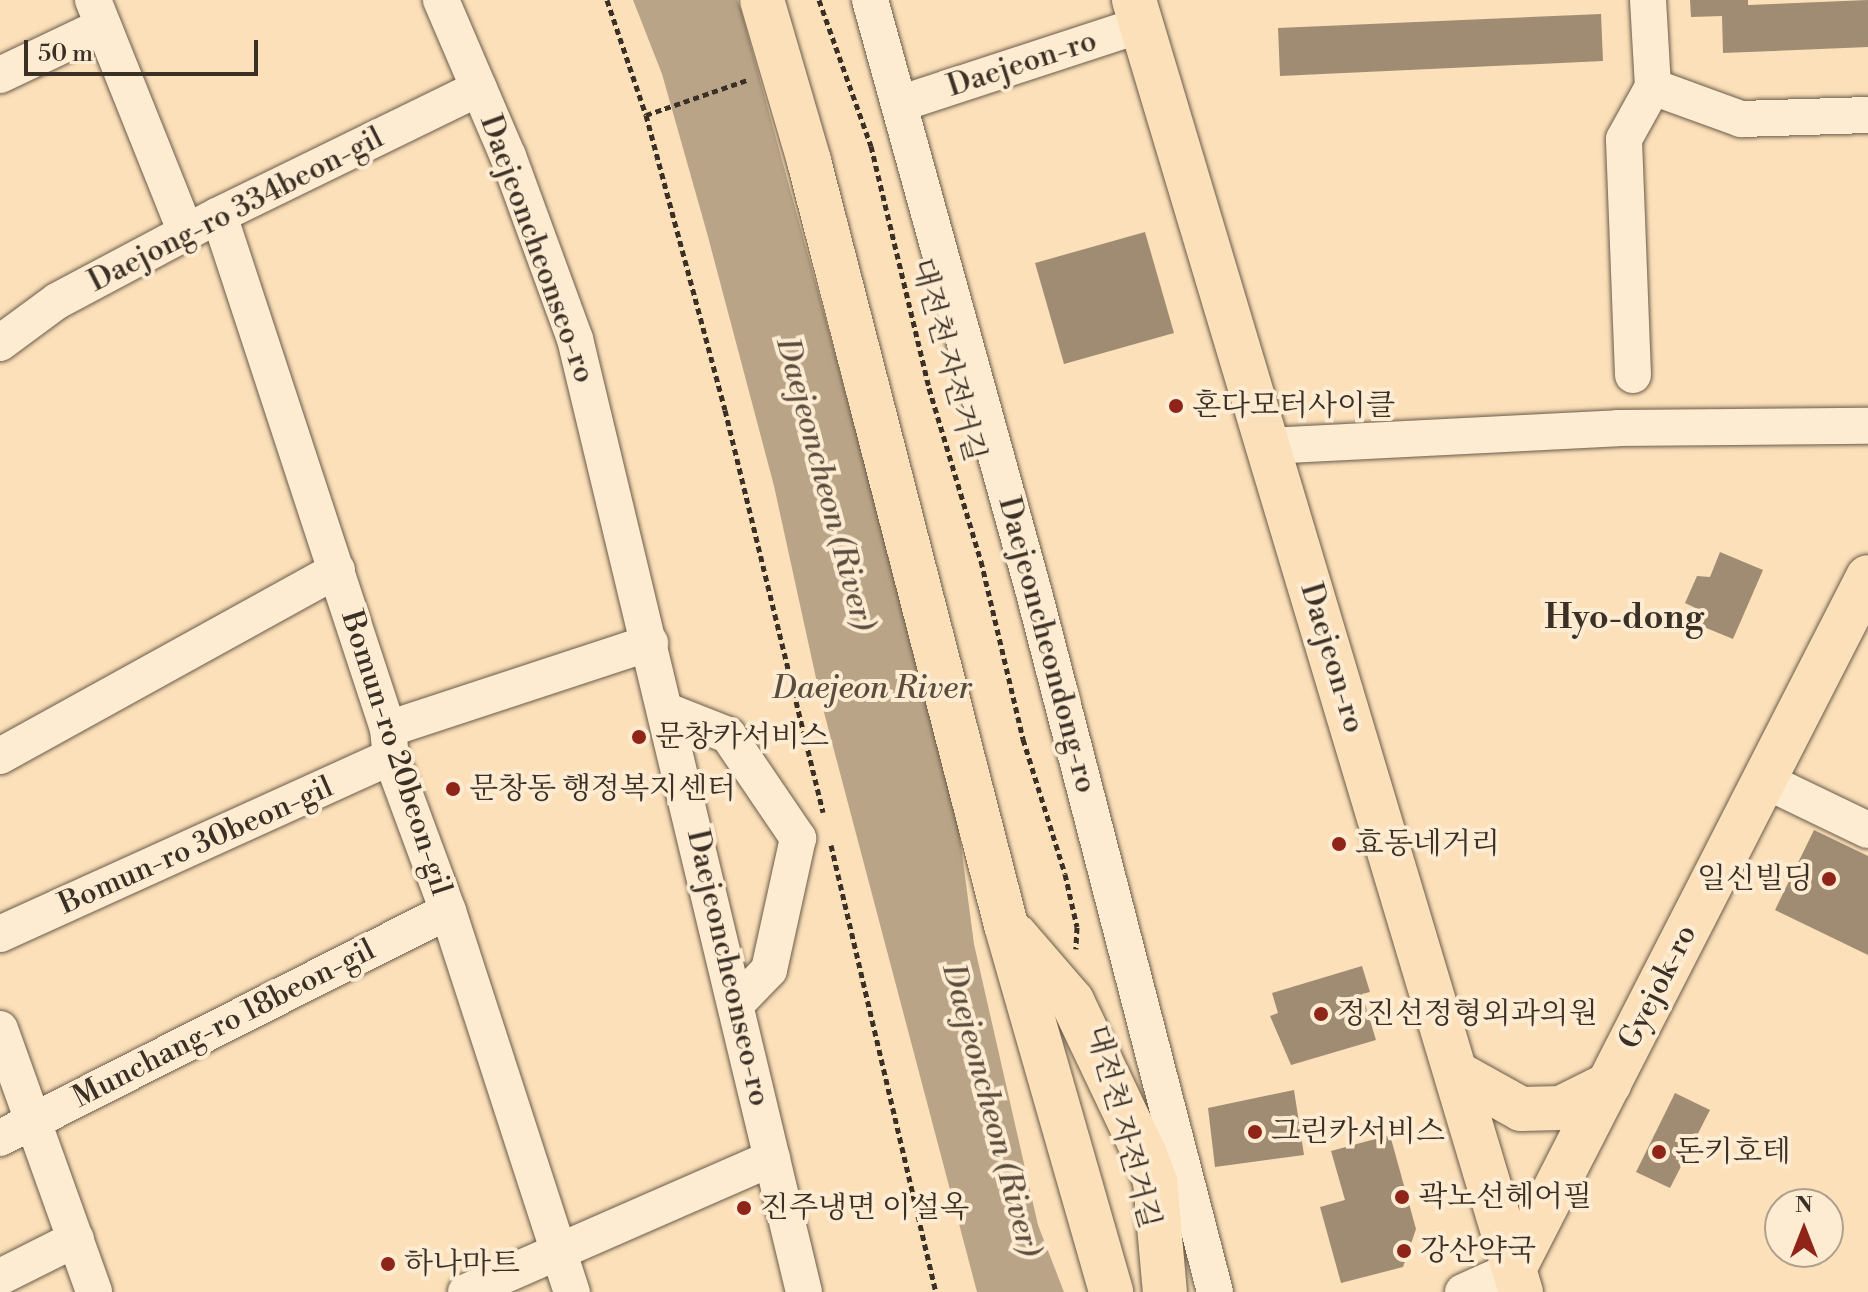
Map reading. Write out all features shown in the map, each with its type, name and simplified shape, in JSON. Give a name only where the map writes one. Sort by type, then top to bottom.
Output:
[{"type":"main road","points":[[762,0],[809,161],[1006,925],[1111,1292]]},
{"type":"main road","name":"Daejeon-ro","points":[[1138,13],[1460,1075],[1518,1280]]},
{"type":"main road","name":"Gyejok-ro","points":[[1518,1280],[1609,1084],[1868,577]]},
{"type":"main road","points":[[1006,925],[1072,1001],[1170,1177],[1165,1292]]},
{"type":"main road","points":[[1460,1075],[1521,1109],[1561,1108],[1609,1084]]},
{"type":"street","name":"Daejeoncheonseo-ro","points":[[441,0],[479,88],[575,339],[667,711],[804,1292]]},
{"type":"street","name":"Daejeoncheondong-ro","points":[[870,0],[902,103],[1170,1177],[1215,1292]]},
{"type":"street","points":[[1633,375],[1624,139],[1653,87],[1648,0]]},
{"type":"street","points":[[0,75],[98,13],[186,233]]},
{"type":"street","name":"Daejeon-ro","points":[[902,103],[1138,13]]},
{"type":"street","points":[[1653,87],[1741,119],[1868,115]]},
{"type":"street","name":"Daejong-ro 334beon-gil","points":[[0,343],[57,301],[219,215],[479,88]]},
{"type":"street","name":"Bomun-ro 20beon-gil","points":[[219,215],[572,1292]]},
{"type":"street","points":[[1268,446],[1618,428],[1868,426]]},
{"type":"street","points":[[0,756],[337,570]]},
{"type":"street","points":[[390,743],[650,643]]},
{"type":"street","points":[[667,711],[728,735],[813,835],[769,970],[736,1004]]},
{"type":"street","name":"Bomun-ro 30beon-gil","points":[[0,934],[390,743]]},
{"type":"street","points":[[1764,780],[1868,830]]},
{"type":"street","name":"Munchang-ro 18beon-gil","points":[[0,1138],[448,911]]},
{"type":"street","points":[[0,1029],[37,1120],[94,1292]]},
{"type":"street","points":[[466,1292],[772,1158]]},
{"type":"street","points":[[0,1277],[76,1239]]},
{"type":"street","points":[[1463,1292],[1518,1280]]},
{"type":"path","points":[[607,0],[646,115],[813,835],[936,1292]]},
{"type":"path","name":"대전천 자전거길","points":[[819,0],[871,146],[929,388],[981,561],[1023,739],[1065,874],[1077,927],[1072,1001]]},
{"type":"path","points":[[646,115],[761,75]]},
{"type":"water","name":"Daejeon River","points":[[633,0],[737,0],[741,10],[953,785],[974,944],[1038,1225],[1064,1292],[977,1292],[821,701],[774,486],[707,233],[662,74]]},
{"type":"building","points":[[1690,0],[1748,0],[1748,5],[1868,0],[1868,47],[1723,53],[1722,16],[1691,17]]},
{"type":"building","points":[[1601,14],[1603,61],[1280,76],[1278,28]]},
{"type":"building","points":[[1145,232],[1174,333],[1064,364],[1035,263]]},
{"type":"building","points":[[1720,552],[1763,570],[1733,639],[1699,625],[1704,612],[1685,603],[1697,576],[1710,577]]},
{"type":"building","name":"일신빌딩","points":[[1814,830],[1868,856],[1868,955],[1775,910]]},
{"type":"building","name":"정진선정형외과의원","points":[[1362,966],[1370,992],[1362,994],[1376,1040],[1291,1065],[1270,1016],[1278,1013],[1272,993]]},
{"type":"building","name":"그린카서비스","points":[[1294,1090],[1304,1155],[1215,1167],[1208,1108]]},
{"type":"building","points":[[1675,1093],[1710,1110],[1670,1188],[1636,1172]]},
{"type":"building","points":[[1390,1135],[1416,1229],[1403,1267],[1341,1283],[1320,1207],[1345,1200],[1331,1151]]},
{"type":"place","name":"혼다모터사이클","points":[[1176,406]]},
{"type":"place","name":"문창카서비스","points":[[639,737]]},
{"type":"place","name":"문창동 행정복지센터","points":[[453,789]]},
{"type":"place","name":"효동네거리","points":[[1339,844]]},
{"type":"place","name":"일신빌딩","points":[[1829,879]]},
{"type":"place","name":"정진선정형외과의원","points":[[1321,1014]]},
{"type":"place","name":"그린카서비스","points":[[1255,1132]]},
{"type":"place","name":"돈키호테","points":[[1659,1152]]},
{"type":"place","name":"곽노선헤어필","points":[[1402,1197]]},
{"type":"place","name":"진주냉면 이설옥","points":[[744,1208]]},
{"type":"place","name":"강산약국","points":[[1404,1251]]},
{"type":"place","name":"하나마트","points":[[388,1264]]},
{"type":"district","name":"Hyo-dong","points":[[1624,619]]},
{"type":"water label","name":"Daejeoncheon (River)","points":[[825,484]]},
{"type":"water label","name":"Daejeoncheon (River)","points":[[991,1110]]}]
